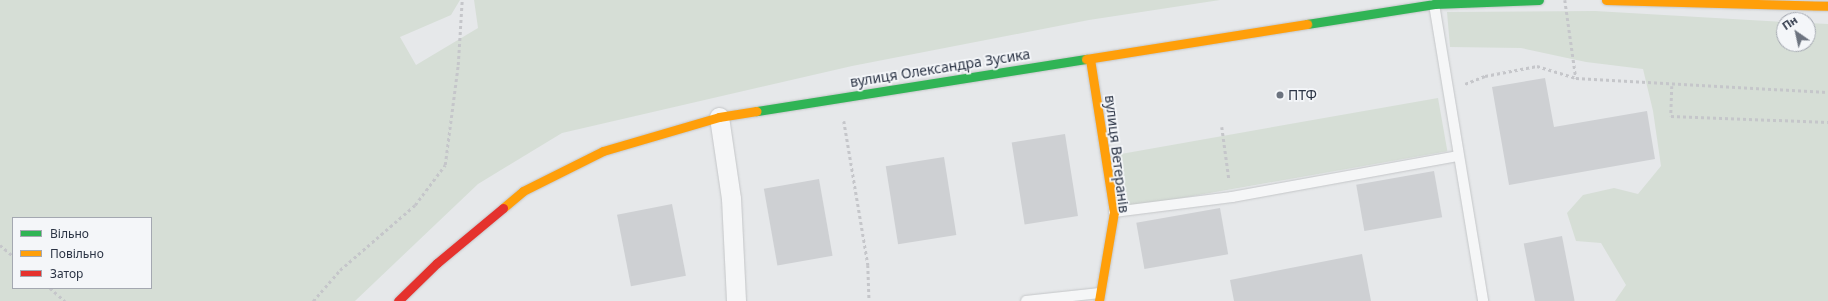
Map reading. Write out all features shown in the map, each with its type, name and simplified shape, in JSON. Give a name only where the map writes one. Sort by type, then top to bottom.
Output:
[{"type":"main road","name":"вулиця Олександра Зусика","points":[[398,301],[437,262],[523,191],[603,151],[719,117],[1434,4],[1539,0]]},
{"type":"main road","points":[[1606,0],[1828,6]]},
{"type":"main road","name":"вулиця Ветеранів","points":[[1090,59],[1114,212],[1100,297]]},
{"type":"street","points":[[719,117],[731,198],[736,301]]},
{"type":"lane","points":[[1434,4],[1457,156],[1483,301]]},
{"type":"lane","points":[[1114,212],[1232,197],[1457,156]]},
{"type":"lane","points":[[1026,301],[1100,297]]},
{"type":"path","points":[[313,301],[340,270],[415,205],[445,165],[458,65],[462,0]]},
{"type":"path","points":[[1565,0],[1576,78]]},
{"type":"path","points":[[1448,91],[1485,76],[1537,66],[1576,78],[1672,86],[1828,92]]},
{"type":"path","points":[[1672,86],[1671,116],[1828,122]]},
{"type":"path","points":[[840,98],[868,265],[869,301]]},
{"type":"path","points":[[1222,127],[1232,197]]},
{"type":"path","points":[[0,245],[12,255]]},
{"type":"path","points":[[51,289],[65,301]]},
{"type":"shaded area","points":[[0,0],[460,0],[451,15],[400,37],[416,65],[478,28],[474,0],[1220,0],[1089,20],[852,66],[562,133],[478,184],[355,301],[0,301]]},
{"type":"shaded area","points":[[1595,11],[1776,22],[1776,52],[1816,52],[1816,23],[1828,24],[1828,301],[1615,301],[1626,285],[1601,243],[1576,241],[1567,213],[1583,195],[1614,188],[1638,194],[1661,166],[1653,111],[1643,69],[1586,62],[1521,48],[1450,47],[1447,12]]},
{"type":"shaded area","points":[[1438,98],[1447,151],[1120,209],[1111,156]]},
{"type":"building","points":[[1545,78],[1554,127],[1647,111],[1655,159],[1509,185],[1492,87]]},
{"type":"building","points":[[1065,134],[1078,216],[1025,224],[1012,142]]},
{"type":"building","points":[[944,157],[956,235],[898,244],[886,166]]},
{"type":"building","points":[[1434,171],[1442,217],[1364,231],[1356,185]]},
{"type":"building","points":[[819,179],[833,256],[777,266],[764,189]]},
{"type":"building","points":[[672,204],[686,276],[631,286],[617,215]]},
{"type":"building","points":[[1220,208],[1228,254],[1144,269],[1136,223]]},
{"type":"building","points":[[1562,236],[1575,301],[1535,301],[1524,243]]},
{"type":"building","points":[[1362,254],[1371,301],[1234,301],[1230,280]]},
{"type":"traffic: fast","points":[[1307,24],[1434,4],[1539,0]]},
{"type":"traffic: fast","points":[[757,111],[1086,59]]},
{"type":"traffic: slow","points":[[1606,0],[1828,6]]},
{"type":"traffic: slow","points":[[1086,59],[1307,24]]},
{"type":"traffic: slow","points":[[1090,59],[1114,212],[1099,301]]},
{"type":"traffic: slow","points":[[503,208],[523,191],[603,151],[719,117],[757,111]]},
{"type":"traffic: jam","points":[[398,301],[437,263],[503,208]]},
{"type":"place","name":"ПТФ","points":[[1280,95]]}]
